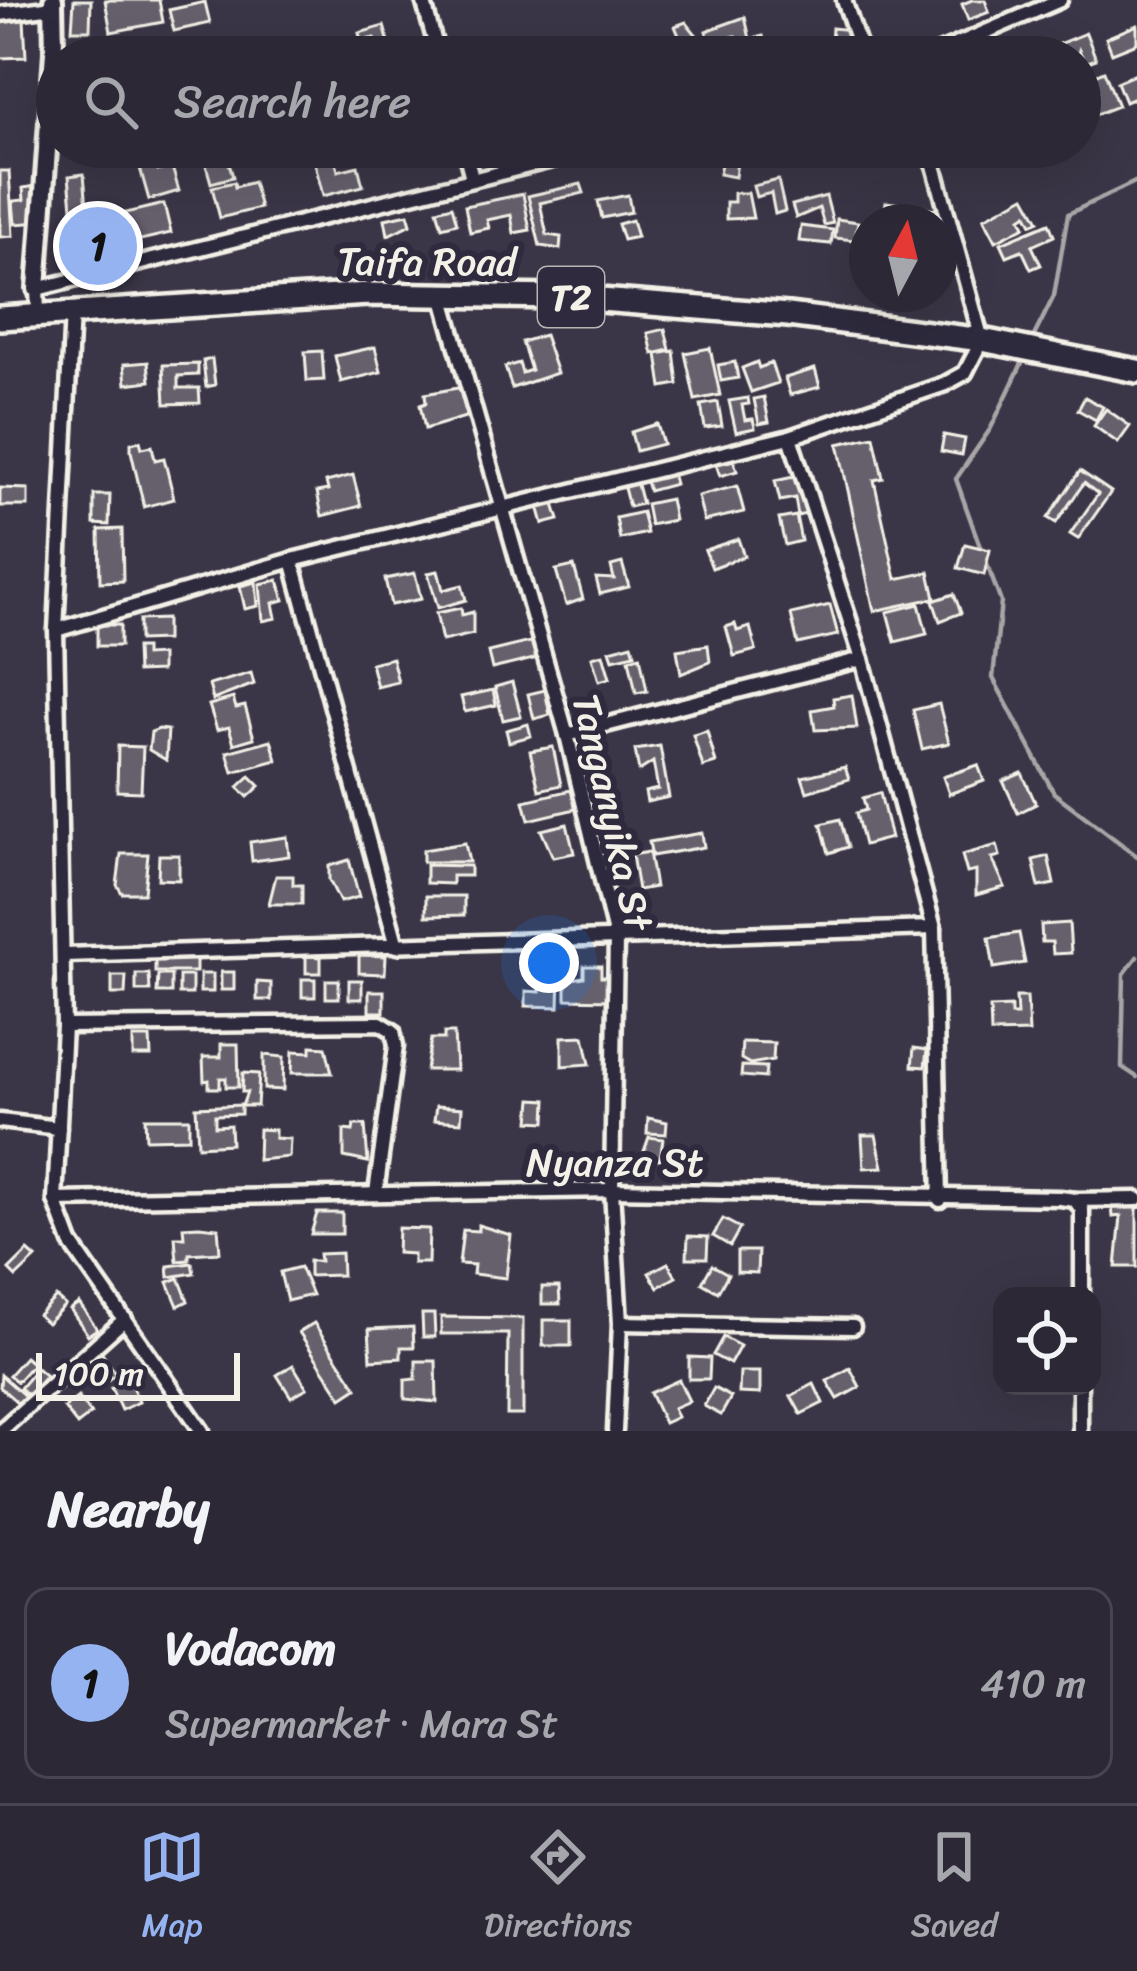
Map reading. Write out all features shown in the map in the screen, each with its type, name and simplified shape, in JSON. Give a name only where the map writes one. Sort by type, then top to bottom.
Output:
[{"type":"highway","name":"Taifa Road","points":[[0,318],[38,301],[72,311],[441,294],[670,304],[982,340],[1137,371]]},
{"type":"street","points":[[423,0],[433,36]]},
{"type":"street","points":[[844,0],[856,36]]},
{"type":"street","points":[[977,36],[1060,0]]},
{"type":"street","points":[[0,14],[53,3],[51,36]]},
{"type":"street","points":[[45,168],[38,301],[515,168]]},
{"type":"street","points":[[469,168],[472,178]]},
{"type":"street","points":[[56,630],[292,560],[790,437],[945,384],[965,373],[982,340],[935,168]]},
{"type":"street","name":"Tanganyika St","points":[[441,294],[567,735],[616,938],[612,1190],[620,1323],[615,1431]]},
{"type":"street","points":[[72,311],[56,630],[64,1026],[55,1200],[71,1243],[202,1431]]},
{"type":"street","points":[[790,437],[862,659],[934,928],[940,1200]]},
{"type":"street","points":[[292,560],[397,946]]},
{"type":"street","points":[[567,735],[862,659]]},
{"type":"street","points":[[64,955],[934,928]]},
{"type":"street","points":[[64,1026],[380,1023],[393,1031],[396,1046],[376,1193]]},
{"type":"street","points":[[0,1120],[59,1128]]},
{"type":"street","name":"Nyanza St","points":[[55,1200],[612,1190],[940,1200],[1137,1199]]},
{"type":"street","points":[[1075,1200],[1084,1221],[1082,1287]]},
{"type":"street","points":[[0,1431],[125,1319]]},
{"type":"street","points":[[620,1323],[853,1327]]},
{"type":"street","points":[[1079,1431],[1081,1395]]},
{"type":"building","points":[[74,0],[91,0],[90,30],[72,30]]},
{"type":"building","points":[[105,0],[159,0],[163,22],[111,32]]},
{"type":"building","points":[[985,0],[989,12],[968,20],[962,4]]},
{"type":"building","points":[[205,2],[210,23],[174,31],[169,10]]},
{"type":"building","points":[[745,17],[749,36],[708,36],[706,31]]},
{"type":"building","points":[[24,19],[26,57],[0,58],[0,20]]},
{"type":"building","points":[[686,22],[697,36],[679,36],[675,26]]},
{"type":"building","points":[[1137,25],[1137,43],[1112,53],[1106,38]]},
{"type":"building","points":[[384,26],[387,36],[360,36]]},
{"type":"building","points":[[832,28],[852,30],[852,36],[831,36]]},
{"type":"building","points":[[1101,72],[1118,106],[1101,112]]},
{"type":"building","points":[[1136,74],[1137,97],[1125,102],[1117,82]]},
{"type":"building","points":[[140,168],[172,168],[179,191],[149,200]]},
{"type":"building","points":[[207,168],[230,168],[233,177],[211,183]]},
{"type":"building","points":[[316,168],[358,168],[363,186],[323,196]]},
{"type":"building","points":[[720,168],[736,168],[735,177],[719,174]]},
{"type":"building","points":[[0,171],[9,171],[13,236],[0,237]]},
{"type":"building","points":[[84,174],[87,207],[72,208],[69,176]]},
{"type":"building","points":[[778,180],[785,211],[775,214],[771,193],[756,197],[753,186]]},
{"type":"building","points":[[234,182],[235,187],[253,182],[260,208],[220,218],[212,187]]},
{"type":"building","points":[[581,184],[584,193],[540,203],[547,235],[561,237],[560,249],[540,246],[528,196]]},
{"type":"building","points":[[37,186],[40,222],[15,224],[13,201],[24,200],[23,188]]},
{"type":"building","points":[[734,193],[748,193],[753,218],[726,219],[726,202],[734,202]]},
{"type":"building","points":[[523,194],[530,230],[514,233],[511,215],[487,220],[489,228],[470,232],[465,206]]},
{"type":"building","points":[[628,195],[631,212],[602,218],[598,201]]},
{"type":"building","points":[[826,196],[833,223],[824,225],[819,208],[796,218],[792,205]]},
{"type":"building","points":[[1025,196],[1039,221],[1032,224],[1027,214],[1021,218],[1025,226],[996,241],[984,218]]},
{"type":"building","points":[[164,204],[171,233],[132,242],[125,213]]},
{"type":"building","points":[[452,206],[457,223],[442,227],[437,210]]},
{"type":"building","points":[[408,214],[411,224],[388,235],[385,219]]},
{"type":"building","points":[[837,219],[849,221],[849,239],[835,238]]},
{"type":"building","points":[[632,220],[637,237],[623,240],[618,224]]},
{"type":"building","points":[[1049,223],[1054,236],[1032,246],[1041,265],[1031,269],[1022,250],[1007,256],[1001,243]]},
{"type":"building","points":[[801,226],[833,230],[831,244],[799,241]]},
{"type":"building","points":[[113,228],[120,252],[75,263],[69,239]]},
{"type":"building","points":[[665,329],[670,350],[653,354],[648,333]]},
{"type":"building","points":[[544,335],[557,373],[512,388],[505,367],[519,363],[522,373],[531,370],[522,342]]},
{"type":"building","points":[[375,347],[381,372],[341,382],[335,356]]},
{"type":"building","points":[[710,348],[720,395],[695,400],[685,353]]},
{"type":"building","points":[[322,351],[324,380],[307,381],[305,352]]},
{"type":"building","points":[[674,351],[678,384],[662,387],[657,354]]},
{"type":"building","points":[[212,359],[215,385],[206,387],[203,361]]},
{"type":"building","points":[[148,362],[150,381],[126,384],[124,364]]},
{"type":"building","points":[[735,362],[738,378],[721,381],[718,365]]},
{"type":"building","points":[[757,362],[759,368],[771,363],[778,383],[751,392],[742,368]]},
{"type":"building","points":[[198,364],[198,375],[178,376],[178,388],[199,388],[200,403],[165,404],[163,365]]},
{"type":"building","points":[[815,369],[820,387],[790,395],[785,378]]},
{"type":"building","points":[[463,387],[469,416],[425,429],[420,405],[426,403],[425,394]]},
{"type":"building","points":[[764,397],[769,422],[759,424],[754,399]]},
{"type":"building","points":[[1085,397],[1103,407],[1096,420],[1078,410]]},
{"type":"building","points":[[748,398],[749,404],[742,405],[745,420],[753,419],[755,428],[736,432],[729,401]]},
{"type":"building","points":[[718,402],[722,426],[705,428],[701,405]]},
{"type":"building","points":[[1106,409],[1130,426],[1118,443],[1094,426]]},
{"type":"building","points":[[657,424],[663,444],[636,451],[631,432]]},
{"type":"building","points":[[944,435],[965,439],[962,455],[941,451]]},
{"type":"building","points":[[874,436],[883,478],[874,480],[896,579],[929,572],[935,598],[874,611],[838,444]]},
{"type":"building","points":[[140,441],[142,448],[152,446],[155,460],[164,458],[174,499],[144,507],[131,451],[131,443]]},
{"type":"building","points":[[733,458],[737,471],[720,476],[716,464]]},
{"type":"building","points":[[1080,471],[1111,492],[1078,539],[1070,534],[1098,494],[1084,483],[1056,523],[1048,518]]},
{"type":"building","points":[[653,473],[655,478],[672,473],[675,484],[649,491],[644,475]]},
{"type":"building","points":[[353,475],[361,506],[322,516],[317,492],[328,490],[326,482]]},
{"type":"building","points":[[798,476],[806,514],[798,516],[795,498],[780,501],[775,481]]},
{"type":"building","points":[[636,481],[642,504],[629,507],[623,484]]},
{"type":"building","points":[[737,486],[744,512],[704,521],[698,496]]},
{"type":"building","points":[[0,488],[28,489],[28,506],[0,506]]},
{"type":"building","points":[[94,495],[110,495],[109,525],[94,524]]},
{"type":"building","points":[[670,499],[674,520],[650,525],[646,504]]},
{"type":"building","points":[[553,501],[559,520],[543,524],[538,506]]},
{"type":"building","points":[[642,512],[647,533],[620,539],[616,518]]},
{"type":"building","points":[[796,516],[801,541],[785,545],[779,519]]},
{"type":"building","points":[[122,529],[123,581],[100,582],[99,530]]},
{"type":"building","points":[[738,539],[744,556],[712,568],[705,550]]},
{"type":"building","points":[[965,544],[990,550],[984,575],[958,568]]},
{"type":"building","points":[[622,563],[629,587],[600,594],[596,578],[614,579],[611,566]]},
{"type":"building","points":[[574,566],[583,599],[566,605],[556,570]]},
{"type":"building","points":[[438,571],[443,590],[462,585],[466,600],[438,608],[428,573]]},
{"type":"building","points":[[415,573],[421,599],[391,605],[385,579]]},
{"type":"building","points":[[278,580],[284,600],[273,603],[276,618],[263,621],[260,584]]},
{"type":"building","points":[[256,582],[258,606],[245,609],[240,586]]},
{"type":"building","points":[[954,594],[961,613],[940,621],[933,601]]},
{"type":"building","points":[[919,604],[927,634],[895,642],[887,612]]},
{"type":"building","points":[[830,605],[838,635],[798,644],[791,614]]},
{"type":"building","points":[[461,608],[462,615],[473,612],[473,634],[442,641],[436,613]]},
{"type":"building","points":[[166,619],[166,640],[139,641],[139,620]]},
{"type":"building","points":[[735,624],[737,631],[750,627],[756,650],[734,656],[726,627]]},
{"type":"building","points":[[97,625],[120,625],[120,646],[97,646]]},
{"type":"building","points":[[534,641],[538,658],[492,669],[488,652]]},
{"type":"building","points":[[632,644],[635,654],[613,659],[610,650]]},
{"type":"building","points":[[708,645],[710,662],[681,674],[677,650]]},
{"type":"building","points":[[136,648],[145,648],[145,656],[161,655],[161,671],[137,672]]},
{"type":"building","points":[[603,654],[610,678],[599,681],[592,657]]},
{"type":"building","points":[[640,656],[647,691],[636,693],[629,659]]},
{"type":"building","points":[[392,658],[398,682],[377,687],[371,663]]},
{"type":"building","points":[[251,673],[254,684],[213,700],[209,685]]},
{"type":"building","points":[[512,682],[521,716],[503,720],[495,687]]},
{"type":"building","points":[[493,690],[496,705],[465,712],[461,697]]},
{"type":"building","points":[[545,690],[550,715],[534,719],[528,694]]},
{"type":"building","points":[[852,695],[857,728],[815,730],[812,710],[834,706],[833,698]]},
{"type":"building","points":[[233,698],[236,708],[245,706],[254,738],[234,744],[229,727],[217,730],[209,705]]},
{"type":"building","points":[[939,704],[949,743],[922,749],[913,710]]},
{"type":"building","points":[[528,724],[531,736],[509,742],[506,730]]},
{"type":"building","points":[[168,730],[166,760],[149,750],[151,732]]},
{"type":"building","points":[[707,731],[716,763],[703,767],[693,735]]},
{"type":"building","points":[[271,740],[277,760],[233,772],[227,752]]},
{"type":"building","points":[[118,746],[143,747],[141,792],[117,791]]},
{"type":"building","points":[[660,746],[669,797],[647,802],[645,792],[658,789],[653,762],[639,771],[635,750]]},
{"type":"building","points":[[553,747],[561,785],[539,790],[530,751]]},
{"type":"building","points":[[978,765],[984,781],[949,794],[943,777]]},
{"type":"building","points":[[845,767],[849,779],[807,792],[802,777]]},
{"type":"building","points":[[1022,773],[1036,804],[1018,813],[1003,781]]},
{"type":"building","points":[[250,776],[260,786],[248,797],[238,787]]},
{"type":"building","points":[[575,789],[580,808],[529,820],[524,801]]},
{"type":"building","points":[[880,793],[891,838],[864,845],[856,813],[866,810],[863,798]]},
{"type":"building","points":[[840,819],[848,847],[829,853],[821,824]]},
{"type":"building","points":[[567,824],[574,853],[553,857],[541,830]]},
{"type":"building","points":[[702,833],[704,847],[652,856],[649,842]]},
{"type":"building","points":[[287,837],[289,856],[252,861],[250,842]]},
{"type":"building","points":[[465,843],[469,862],[423,862],[423,850]]},
{"type":"building","points":[[997,845],[1000,856],[992,858],[1005,887],[976,895],[976,871],[967,873],[962,855]]},
{"type":"building","points":[[649,852],[655,887],[638,890],[632,855]]},
{"type":"building","points":[[121,854],[148,854],[144,893],[122,893],[117,885]]},
{"type":"building","points":[[159,855],[179,855],[179,880],[158,879]]},
{"type":"building","points":[[1048,856],[1054,884],[1039,887],[1033,860]]},
{"type":"building","points":[[349,860],[359,897],[340,902],[329,880],[329,866]]},
{"type":"building","points":[[426,865],[470,866],[470,876],[452,876],[452,884],[426,883]]},
{"type":"building","points":[[276,876],[293,876],[293,885],[302,885],[302,904],[269,904]]},
{"type":"building","points":[[426,896],[464,896],[464,915],[426,916]]},
{"type":"building","points":[[1069,923],[1071,953],[1053,954],[1052,942],[1042,942],[1041,925]]},
{"type":"building","points":[[1019,933],[1025,963],[994,968],[989,938]]},
{"type":"building","points":[[155,953],[196,953],[196,972],[155,972]]},
{"type":"building","points":[[359,955],[386,956],[385,974],[359,973]]},
{"type":"building","points":[[306,956],[321,957],[321,973],[306,973]]},
{"type":"building","points":[[584,966],[601,966],[601,977],[611,977],[611,1000],[566,999],[566,980],[584,977]]},
{"type":"building","points":[[221,972],[234,972],[234,990],[221,990]]},
{"type":"building","points":[[136,974],[149,974],[150,991],[136,991]]},
{"type":"building","points":[[200,974],[213,974],[213,992],[200,992]]},
{"type":"building","points":[[540,974],[560,975],[559,1007],[526,1006],[526,991],[540,992]]},
{"type":"building","points":[[158,975],[171,975],[171,993],[157,993]]},
{"type":"building","points":[[112,976],[126,976],[125,994],[112,994]]},
{"type":"building","points":[[179,976],[192,976],[192,994],[179,994]]},
{"type":"building","points":[[302,979],[315,979],[315,997],[302,997]]},
{"type":"building","points":[[326,980],[339,980],[339,998],[326,998]]},
{"type":"building","points":[[349,980],[362,980],[362,999],[349,999]]},
{"type":"building","points":[[257,982],[271,983],[271,1000],[257,1000]]},
{"type":"building","points":[[369,991],[384,991],[384,1012],[369,1012]]},
{"type":"building","points":[[1016,997],[1027,997],[1029,1032],[991,1033],[990,1008],[1011,1007],[1011,1015],[1017,1015]]},
{"type":"building","points":[[444,1033],[454,1033],[456,1070],[426,1070],[431,1039],[444,1039]]},
{"type":"building","points":[[584,1036],[590,1064],[562,1066],[562,1037]]},
{"type":"building","points":[[133,1038],[150,1038],[151,1056],[133,1056]]},
{"type":"building","points":[[742,1042],[774,1043],[773,1060],[750,1064],[741,1059]]},
{"type":"building","points":[[221,1044],[238,1044],[239,1087],[226,1087],[226,1078],[220,1078],[220,1088],[209,1088],[209,1080],[204,1081],[203,1057],[221,1057]]},
{"type":"building","points":[[311,1046],[326,1047],[332,1073],[292,1073],[293,1051],[311,1052]]},
{"type":"building","points":[[914,1048],[927,1050],[925,1067],[912,1066]]},
{"type":"building","points":[[264,1055],[284,1057],[283,1090],[264,1089]]},
{"type":"building","points":[[742,1066],[766,1067],[765,1078],[741,1076]]},
{"type":"building","points":[[243,1073],[259,1074],[257,1106],[242,1106],[247,1092],[242,1092]]},
{"type":"building","points":[[532,1099],[547,1100],[546,1122],[530,1121]]},
{"type":"building","points":[[241,1105],[241,1114],[215,1115],[215,1126],[230,1125],[231,1144],[198,1146],[196,1107]]},
{"type":"building","points":[[436,1106],[462,1108],[461,1122],[434,1120]]},
{"type":"building","points":[[145,1118],[189,1118],[189,1138],[146,1139]]},
{"type":"building","points":[[648,1118],[667,1122],[666,1134],[647,1133]]},
{"type":"building","points":[[354,1125],[365,1125],[368,1162],[344,1157],[344,1130],[353,1131]]},
{"type":"building","points":[[259,1129],[275,1130],[275,1138],[290,1139],[289,1157],[258,1160]]},
{"type":"building","points":[[862,1135],[876,1135],[883,1167],[864,1168]]},
{"type":"building","points":[[649,1137],[663,1139],[660,1159],[642,1157]]},
{"type":"building","points":[[1137,1205],[1137,1267],[1116,1267],[1121,1216],[1113,1217],[1112,1206]]},
{"type":"building","points":[[317,1213],[342,1213],[342,1234],[311,1234]]},
{"type":"building","points":[[723,1219],[740,1228],[730,1246],[713,1236]]},
{"type":"building","points":[[478,1225],[511,1235],[506,1278],[473,1274],[474,1265],[459,1264],[463,1230],[478,1231]]},
{"type":"building","points":[[183,1227],[218,1228],[220,1252],[189,1254],[189,1260],[177,1261],[175,1237],[184,1237]]},
{"type":"building","points":[[398,1228],[429,1229],[428,1263],[413,1263],[413,1254],[397,1253]]},
{"type":"building","points":[[688,1236],[708,1237],[707,1258],[687,1258]]},
{"type":"building","points":[[28,1251],[36,1258],[16,1277],[9,1270]]},
{"type":"building","points":[[737,1251],[758,1251],[757,1273],[737,1272]]},
{"type":"building","points":[[341,1253],[342,1275],[309,1276],[309,1261],[320,1261],[319,1254]]},
{"type":"building","points":[[192,1263],[194,1273],[169,1277],[168,1266]]},
{"type":"building","points":[[668,1263],[676,1277],[658,1287],[649,1273]]},
{"type":"building","points":[[712,1265],[728,1274],[718,1292],[702,1283]]},
{"type":"building","points":[[300,1267],[312,1295],[287,1301],[280,1272]]},
{"type":"building","points":[[179,1278],[188,1301],[178,1306],[168,1282]]},
{"type":"building","points":[[542,1287],[559,1287],[560,1304],[542,1304]]},
{"type":"building","points":[[56,1297],[65,1305],[47,1323],[38,1315]]},
{"type":"building","points":[[79,1303],[97,1329],[88,1335],[70,1309]]},
{"type":"building","points":[[422,1314],[434,1314],[435,1337],[423,1337]]},
{"type":"building","points":[[441,1317],[523,1318],[523,1415],[507,1415],[508,1334],[441,1334]]},
{"type":"building","points":[[543,1320],[571,1320],[571,1346],[543,1346]]},
{"type":"building","points":[[314,1323],[357,1388],[342,1398],[299,1332]]},
{"type":"building","points":[[413,1327],[414,1347],[401,1347],[401,1358],[371,1360],[369,1329]]},
{"type":"building","points":[[723,1337],[740,1346],[730,1364],[713,1355]]},
{"type":"building","points":[[99,1349],[116,1374],[105,1382],[88,1357]]},
{"type":"building","points":[[25,1357],[33,1364],[17,1382],[9,1375]]},
{"type":"building","points":[[689,1357],[710,1358],[709,1379],[689,1379]]},
{"type":"building","points":[[416,1361],[436,1361],[437,1402],[405,1399],[405,1380],[416,1379]]},
{"type":"building","points":[[293,1365],[307,1388],[291,1397],[277,1375]]},
{"type":"building","points":[[37,1368],[46,1376],[29,1396],[20,1388]]},
{"type":"building","points":[[850,1368],[860,1387],[838,1399],[827,1381]]},
{"type":"building","points":[[740,1372],[760,1372],[760,1394],[739,1393]]},
{"type":"building","points":[[1,1375],[25,1396],[18,1403],[0,1387]]},
{"type":"building","points":[[129,1380],[139,1402],[121,1410],[111,1388]]},
{"type":"building","points":[[679,1380],[689,1401],[673,1408],[677,1417],[664,1423],[650,1393]]},
{"type":"building","points":[[814,1384],[823,1403],[801,1414],[791,1396]]},
{"type":"building","points":[[714,1388],[731,1397],[721,1415],[704,1406]]},
{"type":"building","points":[[78,1397],[91,1414],[77,1425],[64,1408]]},
{"type":"waterway","points":[[1034,336],[1054,296],[1068,214],[1137,181]]},
{"type":"waterway","points":[[981,549],[956,479],[991,428],[1023,361]]},
{"type":"waterway","points":[[985,559],[1001,602],[993,678],[1054,793],[1137,856]]},
{"type":"waterway","points":[[1137,957],[1124,974],[1122,1067],[1137,1077]]},
{"type":"place","name":"Vodacom","points":[[98,246]]}]
